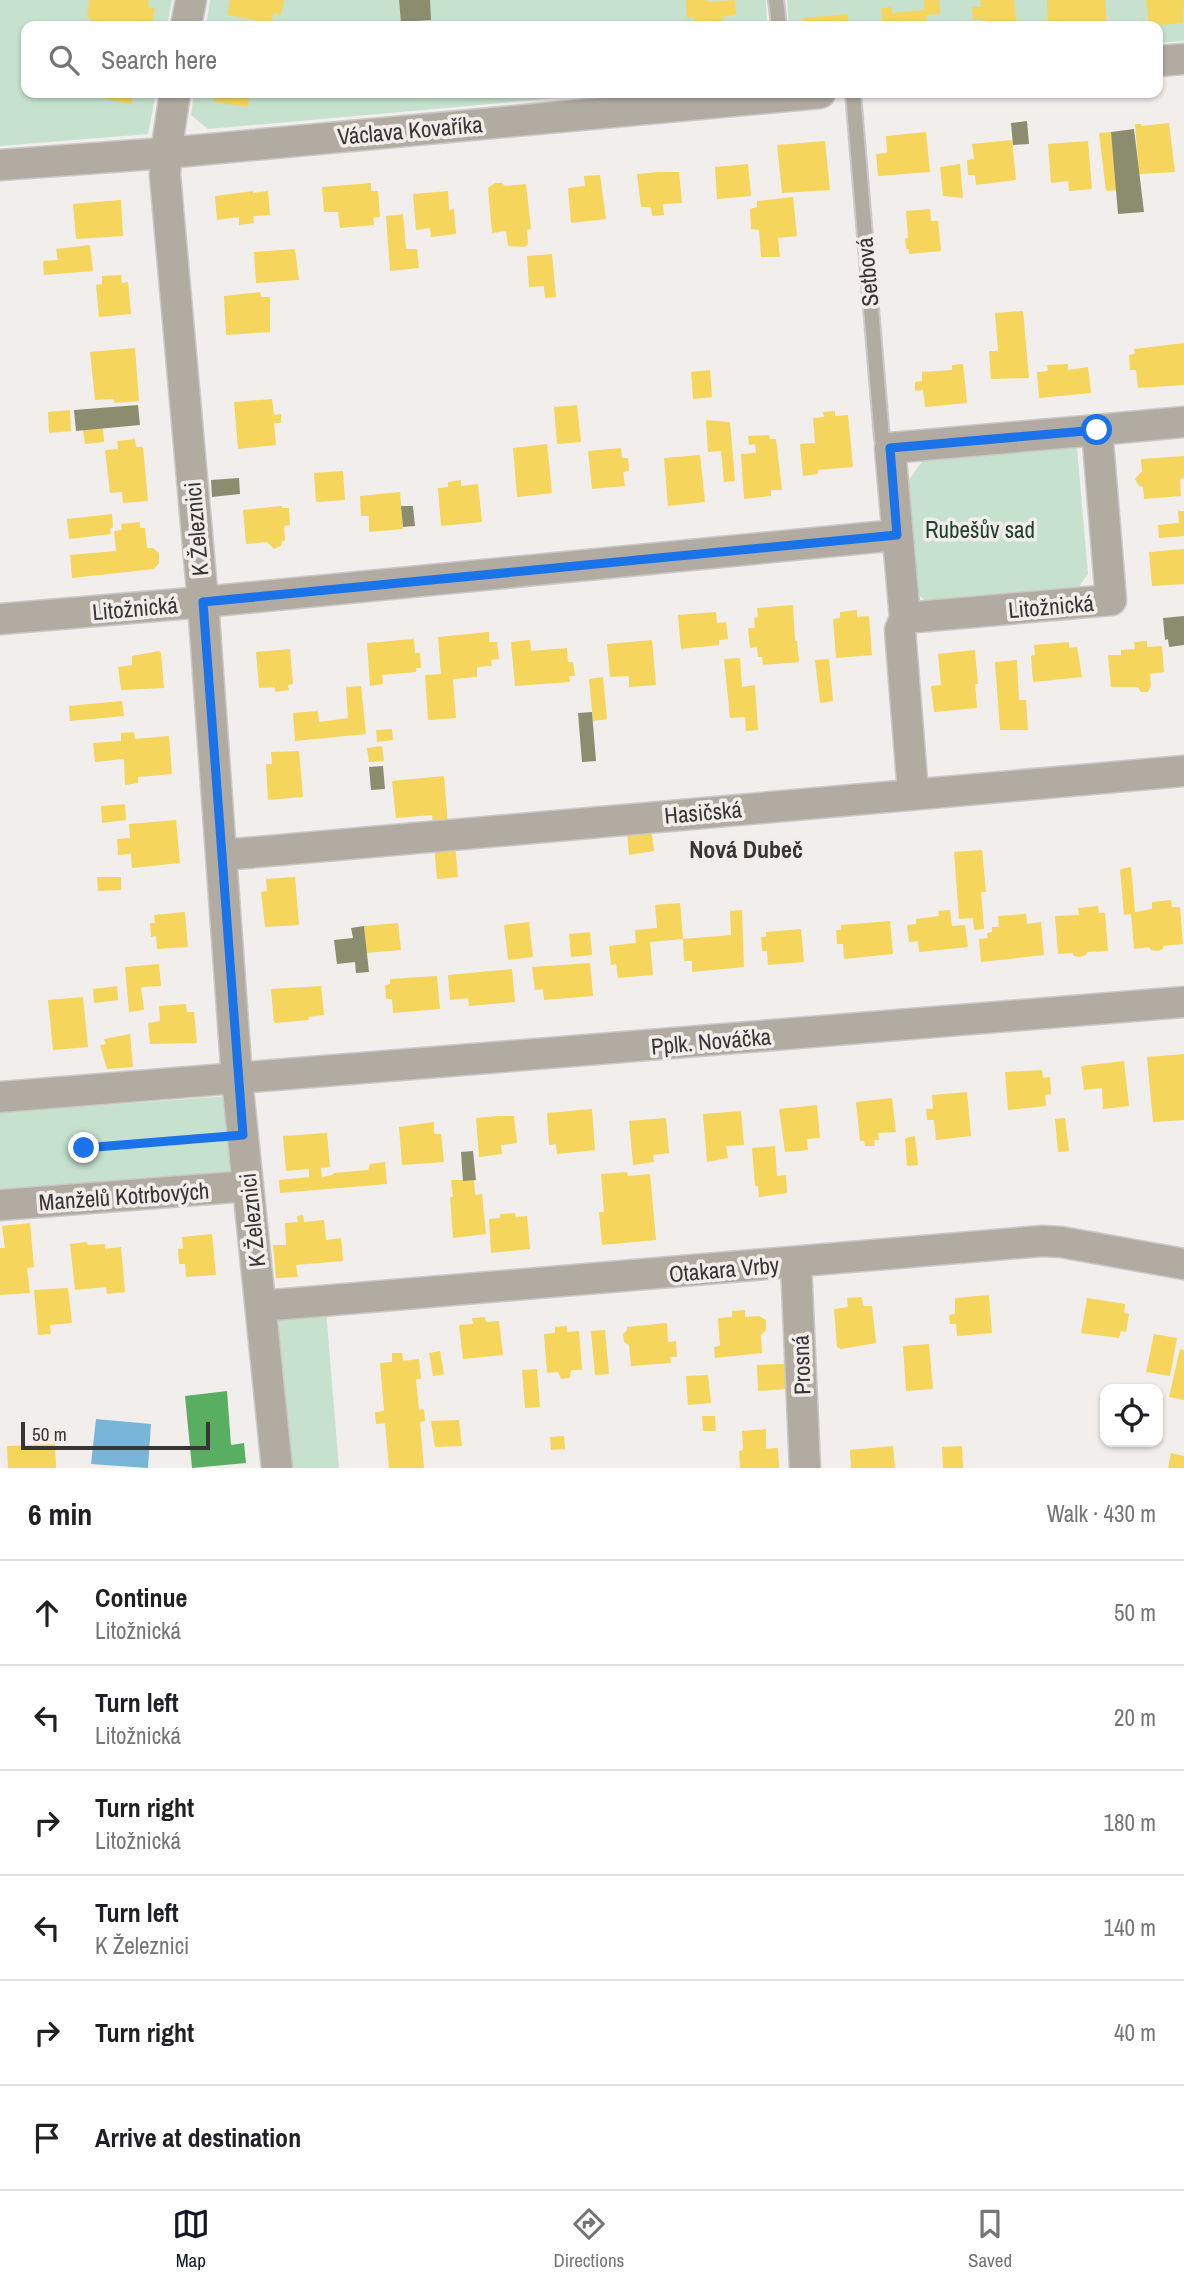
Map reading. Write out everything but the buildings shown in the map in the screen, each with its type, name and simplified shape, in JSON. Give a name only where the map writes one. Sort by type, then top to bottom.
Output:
[{"type":"street","points":[[187,21],[191,0]]},
{"type":"street","points":[[1163,61],[1184,59]]},
{"type":"street","name":"K Železnici","points":[[175,98],[165,174],[203,602],[237,1079],[277,1468]]},
{"type":"street","name":"Václava Kovaříka","points":[[0,165],[166,153],[742,98]]},
{"type":"street","points":[[913,793],[900,630],[905,618],[890,448],[1184,422]]},
{"type":"street","name":"Litožnická","points":[[905,618],[1111,600],[1097,430]]},
{"type":"street","name":"Litožnická","points":[[0,619],[897,535]]},
{"type":"street","name":"Hasičská","points":[[223,855],[1184,771]]},
{"type":"street","name":"Pplk. Nováčka","points":[[237,1079],[1184,1002]]},
{"type":"street","points":[[0,1097],[237,1079]]},
{"type":"street","name":"Manželů Kotrbových","points":[[0,1205],[248,1186]]},
{"type":"street","name":"Otakara Vrby","points":[[261,1306],[1042,1241],[1184,1264]]},
{"type":"street","name":"Prosná","points":[[796,1263],[805,1468]]},
{"type":"lane","points":[[776,0],[778,21]]},
{"type":"lane","name":"Setbová","points":[[853,98],[882,439],[890,448]]},
{"type":"path","points":[[84,1148],[243,1135]]},
{"type":"green space","points":[[0,0],[172,0],[168,21],[21,21],[21,98],[155,98],[148,134],[0,146]]},
{"type":"green space","points":[[210,0],[766,0],[767,21],[207,21]]},
{"type":"green space","points":[[787,0],[1184,0],[1184,41],[1163,43],[1163,21],[789,21]]},
{"type":"green space","points":[[193,98],[557,98],[208,129],[191,115]]},
{"type":"green space","name":"Rubešův sad","points":[[1077,448],[1088,574],[1076,591],[933,607],[908,586],[902,490],[923,460]]},
{"type":"green space","points":[[229,1096],[235,1174],[0,1193],[0,1113]]},
{"type":"green space","points":[[326,1310],[339,1468],[289,1468],[277,1316]]},
{"type":"water","points":[[96,1419],[151,1424],[148,1468],[91,1464]]},
{"type":"district","name":"Nová Dubeč","points":[[746,849]]},
{"type":"route","points":[[84,1148],[243,1135],[203,602],[897,535],[890,448],[1097,430]]}]
